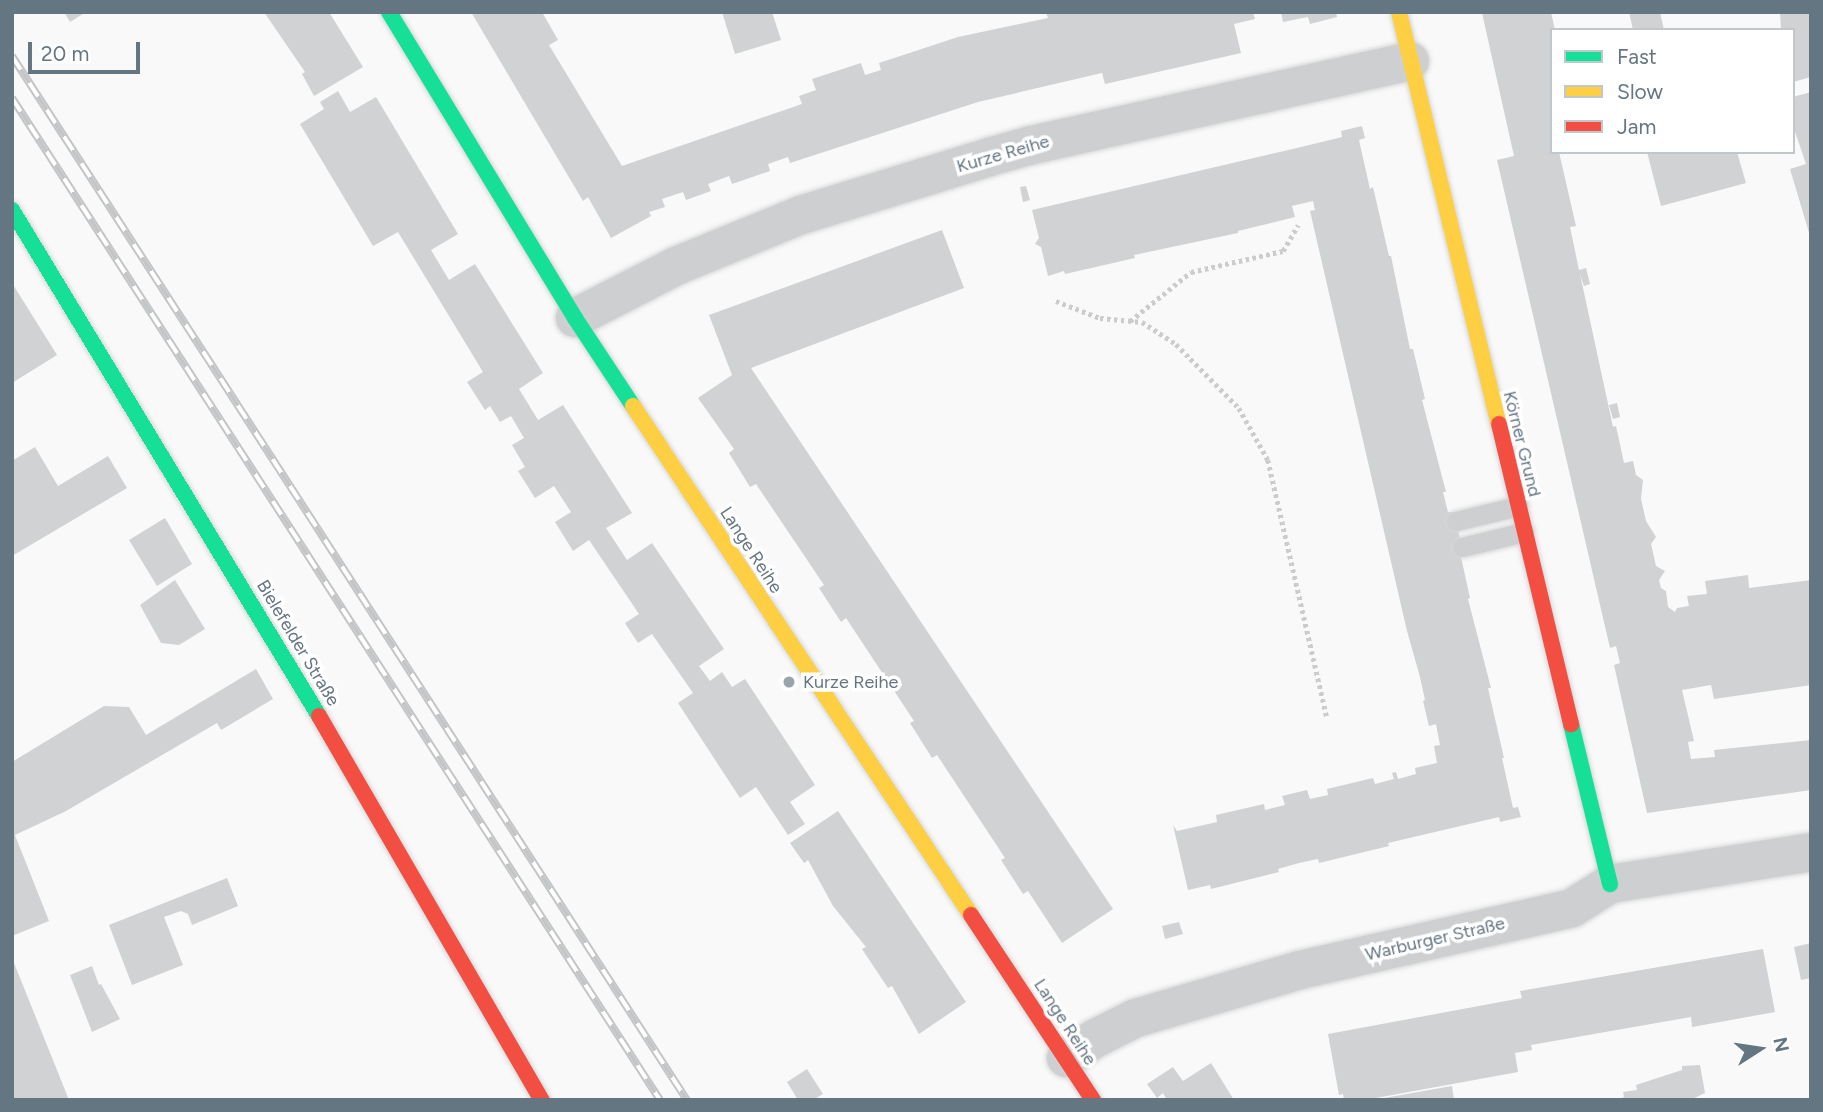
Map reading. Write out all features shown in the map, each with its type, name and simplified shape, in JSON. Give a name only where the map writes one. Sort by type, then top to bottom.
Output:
[{"type":"street","name":"Lange Reihe","points":[[389,12],[575,317],[1093,1100]]},
{"type":"street","name":"Körner Grund","points":[[1399,12],[1609,884]]},
{"type":"street","name":"Kurze Reihe","points":[[575,317],[676,266],[802,215],[989,157],[1045,142],[1410,61]]},
{"type":"street","name":"Bielefelder Straße","points":[[12,210],[269,631],[542,1100]]},
{"type":"street","name":"Warburger Straße","points":[[1066,1058],[1096,1038],[1136,1018],[1300,970],[1573,908],[1609,884],[1811,852]]},
{"type":"lane","points":[[1456,521],[1518,506]]},
{"type":"lane","points":[[1462,547],[1524,532]]},
{"type":"path","points":[[1129,321],[1191,272],[1283,251],[1298,225]]},
{"type":"path","points":[[1056,301],[1100,318],[1142,322],[1185,353],[1239,408],[1268,460],[1327,716]]},
{"type":"building","points":[[64,12],[86,12],[70,22]]},
{"type":"building","points":[[264,12],[329,12],[363,67],[314,96],[302,74],[305,72]]},
{"type":"building","points":[[471,12],[542,12],[558,40],[549,45],[622,166],[802,104],[799,96],[816,90],[812,79],[861,63],[865,75],[881,70],[879,63],[958,37],[1048,18],[1046,13],[1253,12],[1255,19],[1234,24],[1241,53],[1105,84],[1102,73],[978,102],[790,163],[788,157],[768,164],[770,171],[732,184],[729,176],[708,184],[711,191],[686,200],[683,192],[662,199],[665,207],[649,212],[651,216],[611,238],[588,197],[583,201]]},
{"type":"building","points":[[722,12],[772,12],[781,40],[735,54]]},
{"type":"building","points":[[1281,12],[1336,12],[1337,17],[1310,24],[1308,17],[1283,22]]},
{"type":"building","points":[[1551,12],[1555,28],[1550,28],[1550,154],[1559,154],[1576,226],[1570,227],[1579,270],[1586,268],[1590,284],[1584,286],[1580,274],[1613,427],[1616,426],[1624,463],[1633,461],[1636,475],[1643,480],[1641,499],[1646,521],[1656,537],[1651,544],[1656,566],[1665,571],[1659,580],[1661,588],[1666,591],[1668,607],[1675,612],[1677,608],[1689,606],[1687,596],[1707,594],[1705,581],[1748,575],[1749,588],[1811,580],[1811,685],[1714,699],[1711,685],[1682,690],[1694,741],[1688,742],[1691,759],[1715,757],[1714,750],[1811,740],[1811,790],[1647,813],[1614,665],[1620,663],[1616,646],[1610,648],[1497,160],[1514,156],[1482,13]]},
{"type":"building","points":[[1629,12],[1660,12],[1664,28],[1633,28]]},
{"type":"building","points":[[1780,12],[1811,12],[1811,77],[1795,81],[1795,28],[1781,28]]},
{"type":"building","points":[[338,91],[350,112],[376,97],[458,234],[431,250],[449,280],[475,264],[543,373],[519,389],[538,420],[563,405],[632,513],[606,528],[627,560],[652,543],[724,649],[699,666],[710,681],[722,672],[732,687],[745,679],[815,785],[790,802],[805,824],[788,835],[756,787],[740,798],[678,703],[693,693],[652,634],[638,643],[625,623],[639,614],[589,540],[573,551],[555,522],[571,512],[554,486],[535,498],[518,471],[525,467],[512,445],[524,438],[511,416],[500,422],[490,406],[485,410],[467,382],[483,372],[398,232],[373,246],[300,124],[324,109],[320,102]]},
{"type":"building","points":[[1811,92],[1811,236],[1790,169],[1806,164],[1795,132],[1795,96]]},
{"type":"building","points":[[1362,126],[1365,138],[1359,140],[1370,189],[1373,187],[1391,256],[1410,349],[1413,349],[1425,399],[1422,400],[1446,492],[1443,492],[1448,512],[1454,512],[1464,557],[1461,557],[1470,598],[1468,599],[1491,688],[1488,688],[1502,758],[1513,808],[1518,807],[1521,817],[1500,822],[1499,817],[1388,843],[1389,846],[1319,863],[1318,859],[1299,863],[1278,869],[1279,872],[1211,889],[1210,885],[1188,890],[1173,825],[1177,831],[1217,822],[1216,815],[1264,804],[1265,810],[1285,805],[1282,796],[1307,790],[1310,799],[1328,795],[1327,789],[1373,778],[1375,784],[1394,779],[1392,773],[1396,772],[1398,779],[1416,774],[1415,768],[1437,763],[1434,746],[1440,745],[1436,724],[1429,726],[1423,701],[1425,700],[1420,677],[1310,211],[1315,210],[1313,201],[1292,206],[1295,217],[1238,233],[1134,255],[1135,258],[1048,276],[1041,247],[1035,244],[1039,238],[1032,210],[1342,137],[1341,131]]},
{"type":"building","points":[[1648,154],[1738,154],[1746,183],[1661,206]]},
{"type":"building","points":[[1026,186],[1030,200],[1023,202],[1020,187]]},
{"type":"building","points":[[942,230],[964,288],[751,368],[1113,909],[1062,943],[1028,891],[1023,894],[1001,860],[1005,858],[937,755],[932,758],[910,723],[914,721],[846,618],[841,622],[819,588],[824,585],[756,484],[750,487],[729,453],[734,449],[698,398],[732,375],[709,315]]},
{"type":"building","points":[[12,283],[57,355],[12,383]]},
{"type":"building","points":[[1617,403],[1620,417],[1613,419],[1609,405]]},
{"type":"building","points":[[35,447],[58,486],[108,456],[127,488],[12,556],[12,461]]},
{"type":"building","points":[[165,518],[192,564],[157,586],[129,540]]},
{"type":"building","points":[[175,580],[205,629],[179,645],[161,643],[140,605]]},
{"type":"building","points":[[256,669],[273,699],[221,730],[217,723],[66,811],[15,835],[49,921],[12,936],[12,762],[104,706],[129,707],[146,735]]},
{"type":"building","points":[[838,811],[966,1002],[919,1034],[892,986],[888,988],[862,949],[866,947],[833,906],[808,860],[804,863],[790,843]]},
{"type":"building","points":[[227,878],[238,906],[192,925],[188,914],[181,911],[164,917],[183,965],[132,985],[109,925]]},
{"type":"building","points":[[1179,922],[1183,934],[1165,939],[1162,926]]},
{"type":"building","points":[[1811,943],[1811,978],[1801,980],[1794,947]]},
{"type":"building","points":[[1763,949],[1775,1012],[1692,1027],[1691,1017],[1531,1045],[1532,1050],[1515,1053],[1518,1072],[1365,1100],[1344,1100],[1343,1094],[1339,1095],[1328,1034],[1522,998],[1520,991]]},
{"type":"building","points":[[12,958],[69,1100],[12,1100]]},
{"type":"building","points":[[92,966],[99,985],[101,984],[120,1019],[92,1032],[70,975]]},
{"type":"building","points":[[1211,1063],[1234,1100],[1167,1100],[1163,1093],[1157,1098],[1147,1084],[1173,1067],[1183,1081]]},
{"type":"building","points":[[1700,1065],[1705,1093],[1690,1100],[1617,1100],[1624,1097],[1623,1092],[1637,1090],[1636,1085],[1682,1070],[1682,1066]]},
{"type":"building","points":[[807,1069],[823,1094],[813,1100],[798,1100],[787,1082]]},
{"type":"building","points":[[1452,1086],[1454,1100],[1384,1100],[1384,1098]]},
{"type":"railway","points":[[12,56],[687,1100]]},
{"type":"railway","points":[[12,98],[660,1100]]},
{"type":"traffic: fast","points":[[389,12],[575,318],[633,406]]},
{"type":"traffic: fast","points":[[12,210],[319,716]]},
{"type":"traffic: fast","points":[[1571,724],[1610,884]]},
{"type":"traffic: slow","points":[[1399,12],[1499,424]]},
{"type":"traffic: slow","points":[[633,406],[971,915]]},
{"type":"traffic: jam","points":[[1499,424],[1571,724]]},
{"type":"traffic: jam","points":[[319,716],[542,1100]]},
{"type":"traffic: jam","points":[[971,915],[1093,1100]]},
{"type":"place","name":"Kurze Reihe","points":[[789,682]]}]
